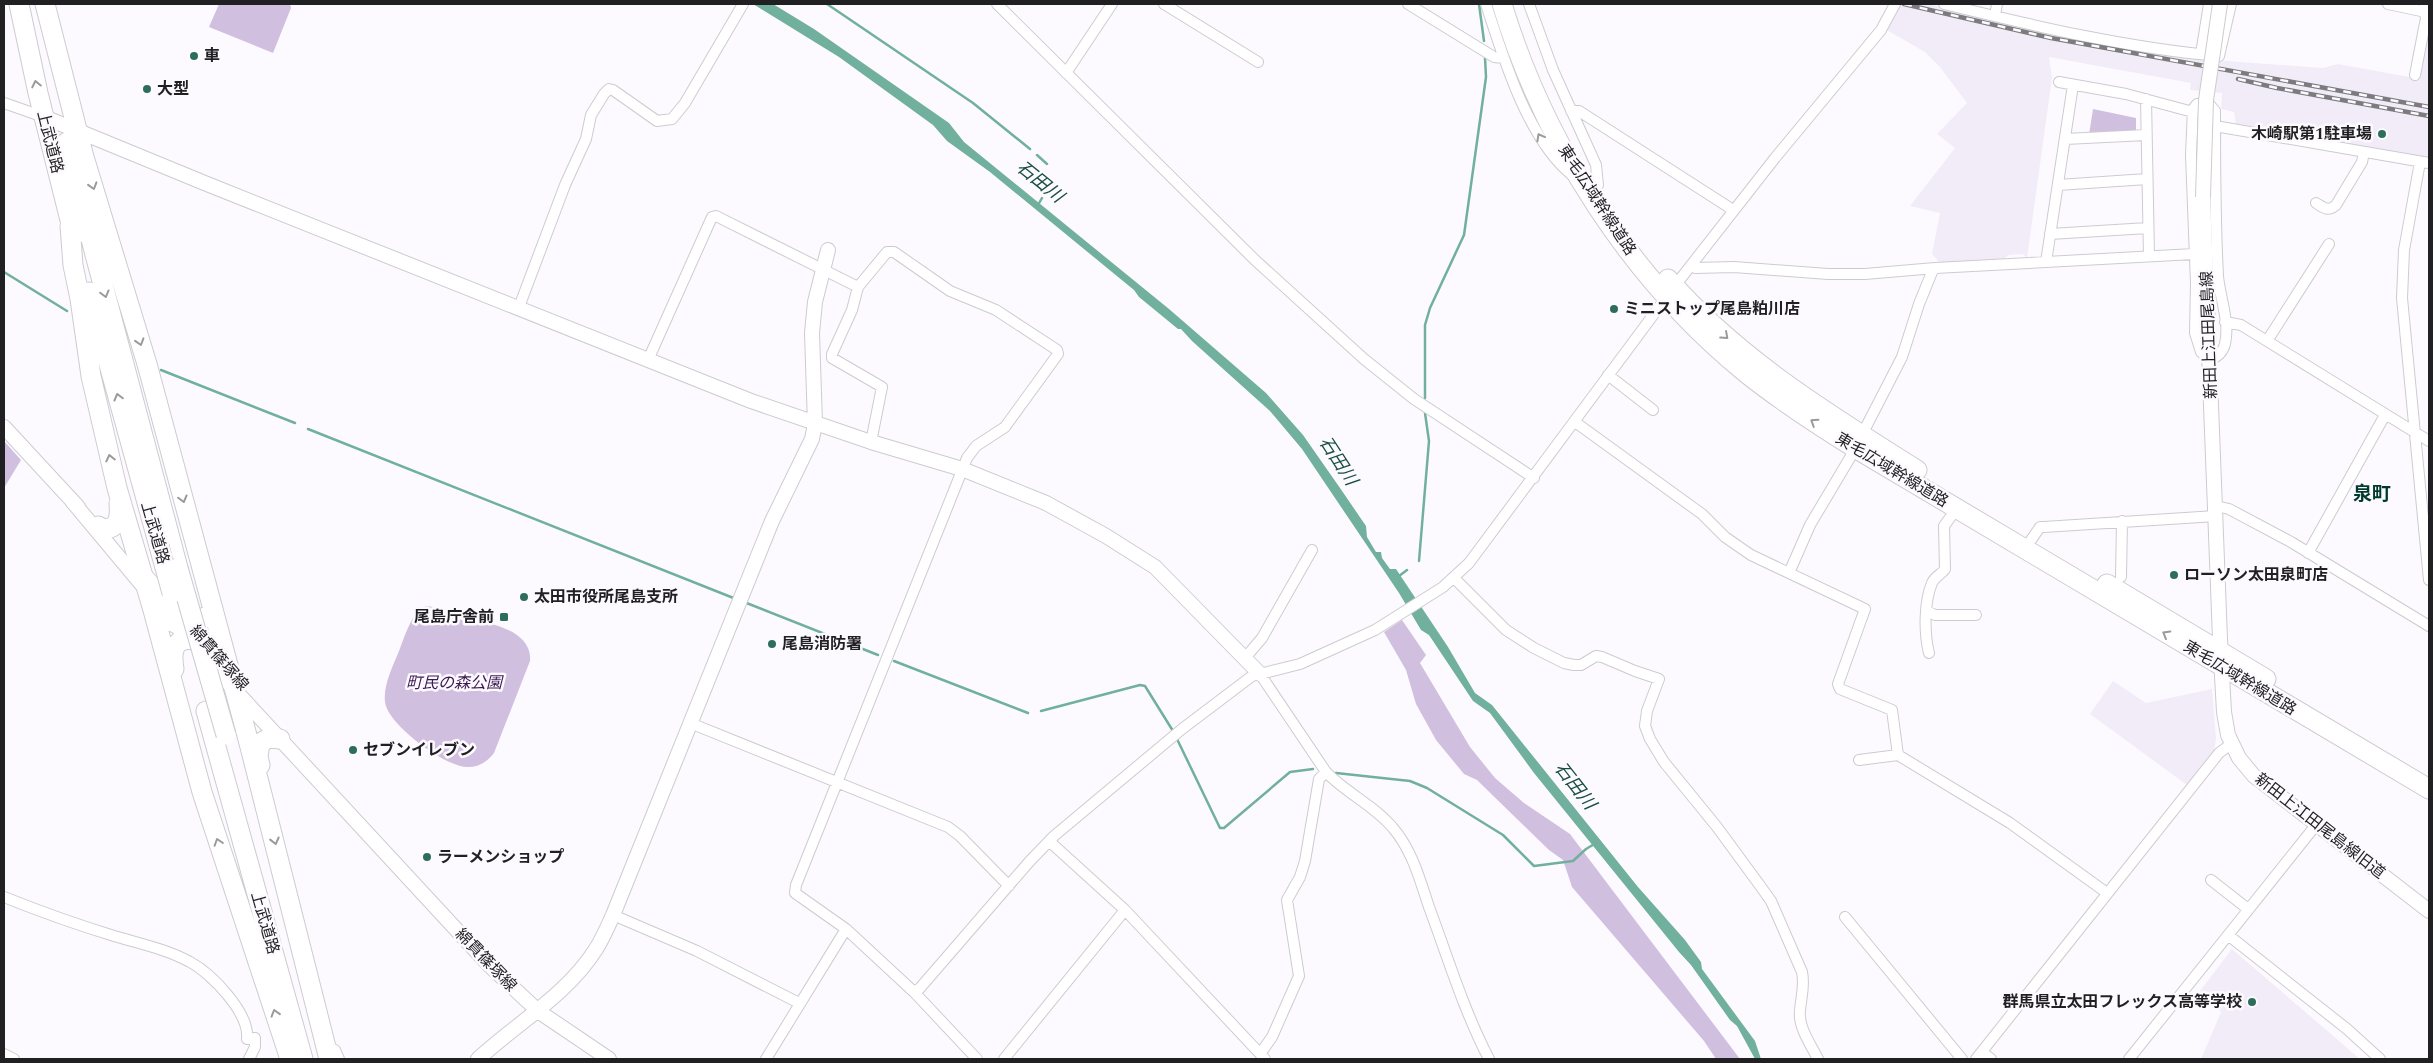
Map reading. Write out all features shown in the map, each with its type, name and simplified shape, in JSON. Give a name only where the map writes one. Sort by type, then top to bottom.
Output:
[{"type":"highway","name":"上武道路","points":[[20,4],[70,226],[303,1059]]},
{"type":"highway","name":"上武道路","points":[[36,4],[70,126],[93,247],[178,568],[226,735],[327,1056]]},
{"type":"highway","points":[[46,4],[70,126],[146,364],[268,814],[327,1056]]},
{"type":"highway","name":"東毛広域幹線道路","points":[[1502,4],[1512,37],[1529,78],[1562,146],[1591,185],[1631,233],[1671,292],[1746,372],[1790,406],[1858,442],[2031,540],[2429,789]]},
{"type":"highway","name":"東毛広域幹線道路","points":[[1514,4],[1550,98],[1591,185]]},
{"type":"highway","points":[[70,226],[73,265],[91,376],[117,488],[149,595],[218,844],[257,955],[290,1059]]},
{"type":"highway","name":"東毛広域幹線道路","points":[[1858,442],[1908,479],[1957,508],[2429,774]]},
{"type":"highway","points":[[98,526],[108,529],[114,527],[119,521],[117,488]]},
{"type":"highway","points":[[184,724],[172,655],[177,644],[202,621],[206,613],[201,566]]},
{"type":"highway","points":[[172,622],[206,643]]},
{"type":"highway","points":[[268,814],[259,748],[265,739],[280,739]]},
{"type":"street","points":[[996,4],[1255,260],[1364,359],[1414,399],[1534,478]]},
{"type":"street","points":[[1066,73],[1112,4]]},
{"type":"street","points":[[1164,4],[1258,62]]},
{"type":"street","points":[[1408,4],[1494,57],[1504,58]]},
{"type":"street","points":[[1486,4],[1504,58],[1528,113],[1547,149],[1556,161],[1591,185],[1596,165],[1553,70],[1529,4]]},
{"type":"street","points":[[914,992],[920,988],[1008,886],[1049,842],[1175,735],[1252,676],[1273,673],[1300,664],[1375,630],[1431,595],[1454,578],[1469,563],[1534,478],[1608,375],[1732,213],[1881,30],[1895,4]]},
{"type":"street","points":[[1944,4],[2082,34],[2201,54],[2221,55],[2231,4]]},
{"type":"street","points":[[1994,16],[1997,4]]},
{"type":"street","points":[[2201,54],[2209,4]]},
{"type":"street","name":"新田上江田尾島線","points":[[2220,4],[2206,100],[2203,197],[2222,659]]},
{"type":"street","points":[[2388,4],[2415,10],[2426,6],[2426,18],[2414,75]]},
{"type":"street","points":[[519,307],[565,185],[586,139],[591,115],[606,90],[613,90],[657,121],[672,119],[685,104],[742,6]]},
{"type":"street","points":[[2059,82],[2146,99],[2193,112]]},
{"type":"street","points":[[2046,262],[2074,85]]},
{"type":"street","points":[[2146,99],[2149,256]]},
{"type":"street","points":[[4,103],[70,126],[207,184],[648,360],[815,424],[962,470],[1046,503],[1140,556],[1174,584],[1260,674],[1326,772],[1340,786],[1384,818],[1402,840],[1415,867],[1470,1020],[1489,1059]]},
{"type":"street","points":[[2197,104],[2214,107],[2215,126],[2214,176],[2218,277],[2226,336],[2223,350],[2216,358],[2210,360],[2204,356],[2198,346],[2195,314],[2191,156],[2194,106],[2197,104]]},
{"type":"street","points":[[1572,111],[1579,111],[1730,208],[1732,213]]},
{"type":"street","points":[[2215,126],[2425,162],[2404,250],[2402,298],[2429,580]]},
{"type":"street","points":[[2065,139],[2146,135]]},
{"type":"street","points":[[2316,203],[2326,209],[2331,209],[2336,205],[2362,162],[2364,152]]},
{"type":"street","points":[[2058,185],[2147,179]]},
{"type":"street","points":[[648,360],[712,217],[716,216],[858,287]]},
{"type":"street","points":[[2050,234],[2148,228]]},
{"type":"street","points":[[2267,340],[2329,244]]},
{"type":"street","points":[[478,1059],[538,1011],[586,962],[596,950],[613,915],[772,521],[808,449],[815,424],[812,333],[815,302],[828,250]]},
{"type":"street","points":[[871,442],[882,387],[832,358],[832,354],[852,310],[858,287],[886,252],[894,252],[950,291],[996,310],[1057,350],[1058,354],[1010,422],[999,432],[976,446],[962,470],[837,781],[796,885],[795,893],[846,929],[914,992],[977,1059]]},
{"type":"street","points":[[1692,265],[1695,268],[1734,267],[1828,274],[1864,274],[1936,268],[2194,254]]},
{"type":"street","points":[[1789,573],[1810,525],[1858,442],[1902,357],[1919,304],[1932,272],[1936,268]]},
{"type":"street","points":[[2225,322],[2240,326],[2267,340],[2429,442]]},
{"type":"street","points":[[1608,375],[1653,410]]},
{"type":"street","points":[[2308,553],[2385,415]]},
{"type":"street","points":[[1575,422],[1702,514],[1738,546],[1750,554],[1865,609],[1838,684],[1840,689],[1892,710],[1898,755]]},
{"type":"street","name":"綿貫篠塚線","points":[[4,427],[72,501],[172,622]]},
{"type":"street","name":"綿貫篠塚線","points":[[72,501],[142,572],[235,691],[490,966],[538,1011],[609,1059]]},
{"type":"street","points":[[1929,653],[1927,611],[1932,583],[1945,568],[1944,526],[1957,508]]},
{"type":"street","points":[[2031,540],[2040,527],[2122,521],[2229,509],[2308,553],[2429,626]]},
{"type":"street","points":[[2121,577],[2122,521]]},
{"type":"street","points":[[1245,658],[1262,638],[1312,550]]},
{"type":"street","points":[[1454,578],[1506,630],[1564,663],[1581,665],[1591,658],[1602,656],[1635,671],[1659,679],[1647,711],[1645,726],[1650,739],[1664,762],[1717,827],[1771,901],[1802,972],[1804,983],[1800,1012],[1801,1022],[1818,1059]]},
{"type":"street","points":[[1927,611],[1935,615],[1976,615]]},
{"type":"street","name":"綿貫篠塚線","points":[[206,643],[348,805],[358,822]]},
{"type":"street","name":"新田上江田尾島線旧道","points":[[2222,659],[2224,712],[2232,744],[2239,758],[2254,776],[2429,910]]},
{"type":"street","points":[[690,723],[948,827],[960,836],[1008,886]]},
{"type":"street","points":[[1991,1059],[1980,1056],[2219,753],[2232,744]]},
{"type":"street","points":[[1859,760],[1898,755],[2002,818],[2107,893]]},
{"type":"street","points":[[1049,842],[1125,910],[1262,1056],[1299,976],[1287,900],[1303,870],[1319,779],[1326,772]]},
{"type":"street","points":[[2129,1059],[2316,825]]},
{"type":"street","points":[[2211,880],[2248,909]]},
{"type":"street","points":[[4,897],[69,922],[179,957],[199,967],[218,984],[238,1011],[246,1026],[247,1039],[255,1038],[255,1047],[250,1059]]},
{"type":"street","points":[[1004,1059],[1125,910]]},
{"type":"street","points":[[613,915],[697,951],[799,1003]]},
{"type":"street","points":[[1845,917],[1962,1059]]},
{"type":"street","points":[[766,1059],[846,929]]},
{"type":"street","points":[[2228,935],[2347,1029],[2380,1059]]},
{"type":"street","points":[[4,1054],[14,1059]]},
{"type":"shaded area","points":[[753,4],[773,4],[814,29],[949,123],[964,142],[1169,309],[1266,393],[1303,435],[1340,488],[1366,526],[1367,537],[1376,552],[1381,552],[1382,558],[1390,569],[1396,569],[1448,647],[1475,693],[1492,705],[1638,887],[1685,940],[1701,962],[1702,969],[1755,1041],[1761,1059],[1755,1059],[1737,1026],[1730,1020],[1691,965],[1534,773],[1490,713],[1473,701],[1429,635],[1421,630],[1399,593],[1302,449],[1270,411],[1181,329],[1178,329],[1139,297],[1134,290],[990,172],[947,141],[933,125],[839,57]]},
{"type":"shaded area","points":[[1899,4],[1928,4],[1997,21],[2185,58],[2323,68],[2338,64],[2420,79],[2429,23],[2429,161],[2236,125],[2234,112],[2221,109],[2222,93],[2190,90],[2191,83],[2049,57],[2052,78],[2027,258],[2023,254],[2008,255],[2003,261],[1940,263],[1932,254],[1940,213],[1910,206],[1955,148],[1937,134],[1967,103],[1940,67],[1925,52],[1885,29],[1894,17]]},
{"type":"shaded area","points":[[2113,681],[2146,703],[2212,689],[2216,739],[2214,751],[2187,785],[2090,714]]},
{"type":"shaded area","name":"群馬県立太田フレックス高等学校","points":[[2232,949],[2360,1059],[2201,1059],[2221,1012],[2200,991]]},
{"type":"green space","points":[[219,4],[290,4],[291,8],[273,53],[209,27]]},
{"type":"green space","points":[[2093,109],[2136,118],[2136,132],[2089,135]]},
{"type":"green space","points":[[4,441],[21,460],[4,488]]},
{"type":"green space","name":"町民の森公園","points":[[429,606],[462,620],[473,623],[486,622],[511,631],[523,640],[530,653],[530,661],[494,753],[480,765],[468,767],[458,765],[433,753],[396,722],[388,711],[385,702],[389,676],[408,627],[422,607]]},
{"type":"green space","points":[[1402,620],[1426,655],[1420,663],[1470,747],[1495,778],[1524,803],[1570,834],[1740,1059],[1716,1059],[1704,1041],[1572,887],[1563,860],[1549,850],[1477,780],[1464,774],[1436,740],[1416,704],[1406,670],[1384,632]]},
{"type":"waterway","name":"石田川","points":[[827,4],[973,103],[1030,149]]},
{"type":"waterway","points":[[1479,4],[1484,41]]},
{"type":"waterway","points":[[1425,398],[1425,325],[1430,308],[1464,235],[1486,77],[1485,58]]},
{"type":"waterway","name":"石田川","points":[[1037,155],[1047,164]]},
{"type":"waterway","name":"石田川","points":[[1038,205],[1042,198]]},
{"type":"waterway","points":[[4,272],[67,311]]},
{"type":"waterway","points":[[161,370],[295,423]]},
{"type":"waterway","points":[[1419,561],[1429,441],[1425,413]]},
{"type":"waterway","points":[[308,429],[736,599]]},
{"type":"waterway","points":[[1399,576],[1407,570]]},
{"type":"waterway","points":[[744,602],[878,655]]},
{"type":"waterway","points":[[894,661],[1028,713]]},
{"type":"waterway","points":[[1041,711],[1140,685],[1145,686],[1173,731]]},
{"type":"waterway","points":[[1177,739],[1220,828],[1224,828],[1290,772],[1313,769]]},
{"type":"waterway","points":[[1336,773],[1410,781],[1427,788],[1503,835],[1534,866],[1573,861],[1596,843]]},
{"type":"railway","points":[[1904,4],[2051,38],[2429,107]]},
{"type":"railway","points":[[2238,79],[2429,116]]},
{"type":"place","name":"車","points":[[194,56]]},
{"type":"place","name":"大型","points":[[147,89]]},
{"type":"place","name":"木崎駅第1駐車場","points":[[2382,134]]},
{"type":"place","name":"ミニストップ尾島粕川店","points":[[1614,309]]},
{"type":"place","name":"ローソン太田泉町店","points":[[2174,575]]},
{"type":"place","name":"太田市役所尾島支所","points":[[524,597]]},
{"type":"place","name":"尾島庁舎前","points":[[504,617]]},
{"type":"place","name":"尾島消防署","points":[[772,644]]},
{"type":"place","name":"セブンイレブン","points":[[353,750]]},
{"type":"place","name":"ラーメンショップ","points":[[427,857]]},
{"type":"place","name":"群馬県立太田フレックス高等学校","points":[[2252,1002]]},
{"type":"district","name":"泉町","points":[[2372,494]]}]
